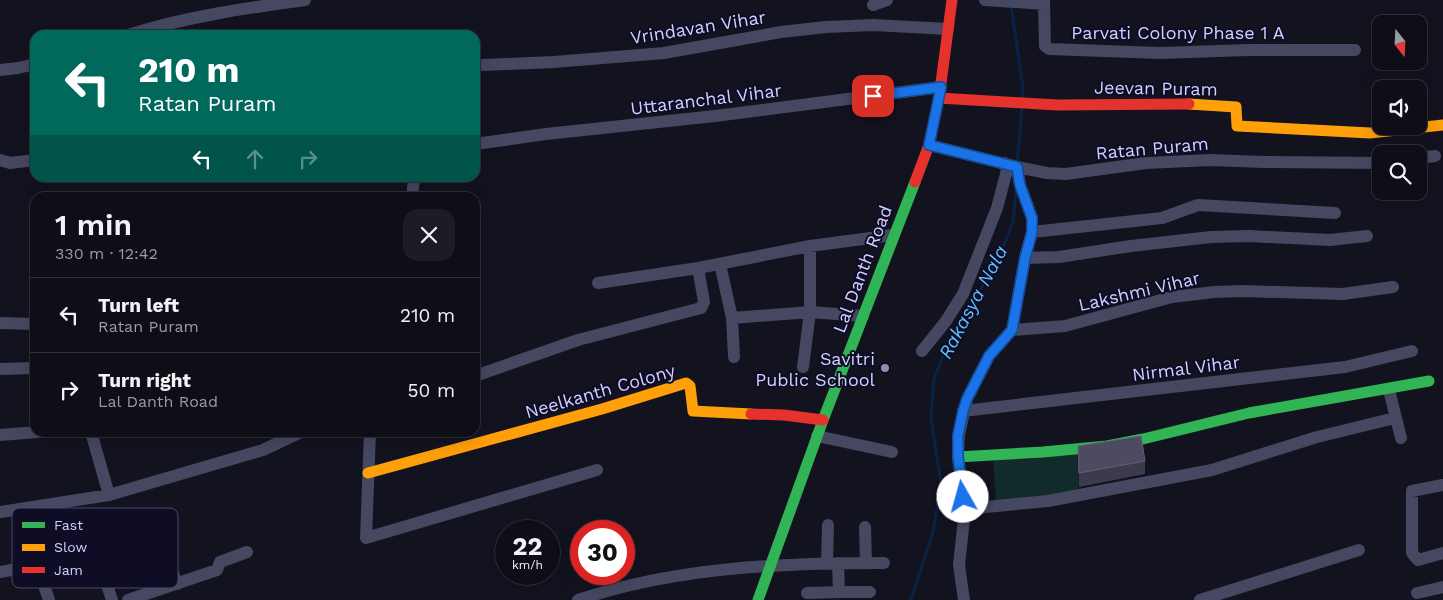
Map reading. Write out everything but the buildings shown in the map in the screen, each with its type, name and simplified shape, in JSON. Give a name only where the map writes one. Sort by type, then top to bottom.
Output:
[{"type":"street","points":[[144,30],[214,14],[305,0]]},
{"type":"street","points":[[873,5],[887,0]]},
{"type":"street","name":"Lal Danth Road","points":[[758,600],[823,420],[929,145],[940,92],[952,0]]},
{"type":"street","points":[[984,0],[1023,3],[1044,2]]},
{"type":"street","name":"Parvati Colony Phase 1 A","points":[[1044,2],[1045,46],[1049,49],[1160,53],[1248,50],[1355,50]]},
{"type":"street","name":"Vrindavan Vihar","points":[[483,65],[554,62],[664,53],[781,32],[826,27],[873,25],[948,29]]},
{"type":"street","points":[[0,70],[30,65]]},
{"type":"street","name":"Jeevan Puram","points":[[940,92],[1014,102],[1057,105],[1171,103],[1236,106],[1237,126],[1370,132],[1443,125]]},
{"type":"street","name":"Uttaranchal Vihar","points":[[480,143],[546,134],[940,92]]},
{"type":"street","name":"Ratan Puram","points":[[929,145],[1011,165],[1066,174],[1146,162],[1210,160],[1372,163]]},
{"type":"street","points":[[1427,157],[1435,156]]},
{"type":"street","points":[[0,160],[10,163],[30,161]]},
{"type":"street","points":[[922,350],[946,321],[963,294],[997,208],[1007,170],[1011,165],[1032,218],[1032,232],[1025,258],[1012,330],[989,356],[967,399],[958,435],[958,456],[965,509],[959,565],[964,600]]},
{"type":"street","points":[[1032,232],[1162,218],[1198,205],[1335,212]]},
{"type":"street","points":[[598,283],[698,268],[810,246],[893,235]]},
{"type":"street","points":[[1025,258],[1059,257],[1131,246],[1211,237],[1249,236],[1330,240],[1367,236]]},
{"type":"street","points":[[803,367],[810,312],[810,246]]},
{"type":"street","points":[[720,264],[732,318],[734,357]]},
{"type":"street","points":[[480,374],[578,340],[701,308],[704,302],[698,268]]},
{"type":"street","name":"Lakshmi Vihar","points":[[1012,330],[1065,326],[1172,298],[1214,292],[1241,290],[1343,294],[1393,287]]},
{"type":"street","points":[[732,318],[810,312],[863,316]]},
{"type":"street","points":[[0,323],[30,324]]},
{"type":"street","name":"Nirmal Vihar","points":[[963,411],[1345,367],[1412,350]]},
{"type":"street","points":[[0,369],[30,368]]},
{"type":"street","points":[[958,456],[1026,454],[1095,448],[1129,442],[1246,413],[1389,390],[1429,381]]},
{"type":"street","name":"Neelkanth Colony","points":[[368,473],[602,409],[686,383],[690,386],[692,408],[696,412],[784,415],[823,420]]},
{"type":"street","points":[[1389,390],[1401,438]]},
{"type":"street","points":[[965,509],[1048,501],[1212,470],[1317,437],[1395,418]]},
{"type":"street","points":[[0,435],[30,433]]},
{"type":"street","points":[[817,436],[892,452]]},
{"type":"street","points":[[92,437],[109,495]]},
{"type":"street","points":[[26,508],[109,495],[263,450],[290,437]]},
{"type":"street","points":[[370,437],[366,538],[597,470]]},
{"type":"street","points":[[1443,485],[1412,491],[1412,553],[1418,560],[1443,553]]},
{"type":"street","points":[[828,525],[839,592]]},
{"type":"street","points":[[865,527],[866,563]]},
{"type":"street","points":[[1200,600],[1359,550]]},
{"type":"street","points":[[178,584],[217,570],[220,562],[247,552]]},
{"type":"street","points":[[578,600],[634,584],[708,571],[771,566],[884,563]]},
{"type":"street","points":[[45,588],[49,600]]},
{"type":"street","points":[[108,588],[112,600]]},
{"type":"street","points":[[128,600],[149,597],[168,588]]},
{"type":"street","points":[[1417,593],[1443,589]]},
{"type":"street","points":[[807,593],[870,592]]},
{"type":"green space","points":[[1077,453],[1079,491],[996,502],[993,459]]},
{"type":"waterway","name":"Rakasya Nala","points":[[1011,6],[1023,87],[1022,99]]},
{"type":"waterway","name":"Rakasya Nala","points":[[1017,164],[1022,107]]},
{"type":"waterway","name":"Rakasya Nala","points":[[911,600],[933,532],[941,483],[931,419],[934,379],[944,353],[999,257],[1013,222],[1016,190]]},
{"type":"traffic: fast","points":[[758,600],[823,420],[915,182]]},
{"type":"traffic: fast","points":[[958,457],[1107,446],[1249,413],[1429,381]]},
{"type":"traffic: slow","points":[[1189,104],[1236,107],[1237,126],[1370,133],[1443,125]]},
{"type":"traffic: slow","points":[[368,473],[602,409],[686,383],[690,386],[693,411],[751,414]]},
{"type":"traffic: jam","points":[[915,182],[929,145],[939,98],[952,0]]},
{"type":"traffic: jam","points":[[939,98],[1057,105],[1189,104]]},
{"type":"traffic: jam","points":[[751,414],[784,415],[823,420]]},
{"type":"place","name":"Savitri Public School","points":[[885,368]]},
{"type":"route","points":[[873,96],[941,87],[929,145],[1017,167],[1020,185],[1032,218],[1032,232],[1025,258],[1012,330],[989,356],[967,399],[963,411],[958,435],[958,456],[963,497]]}]
